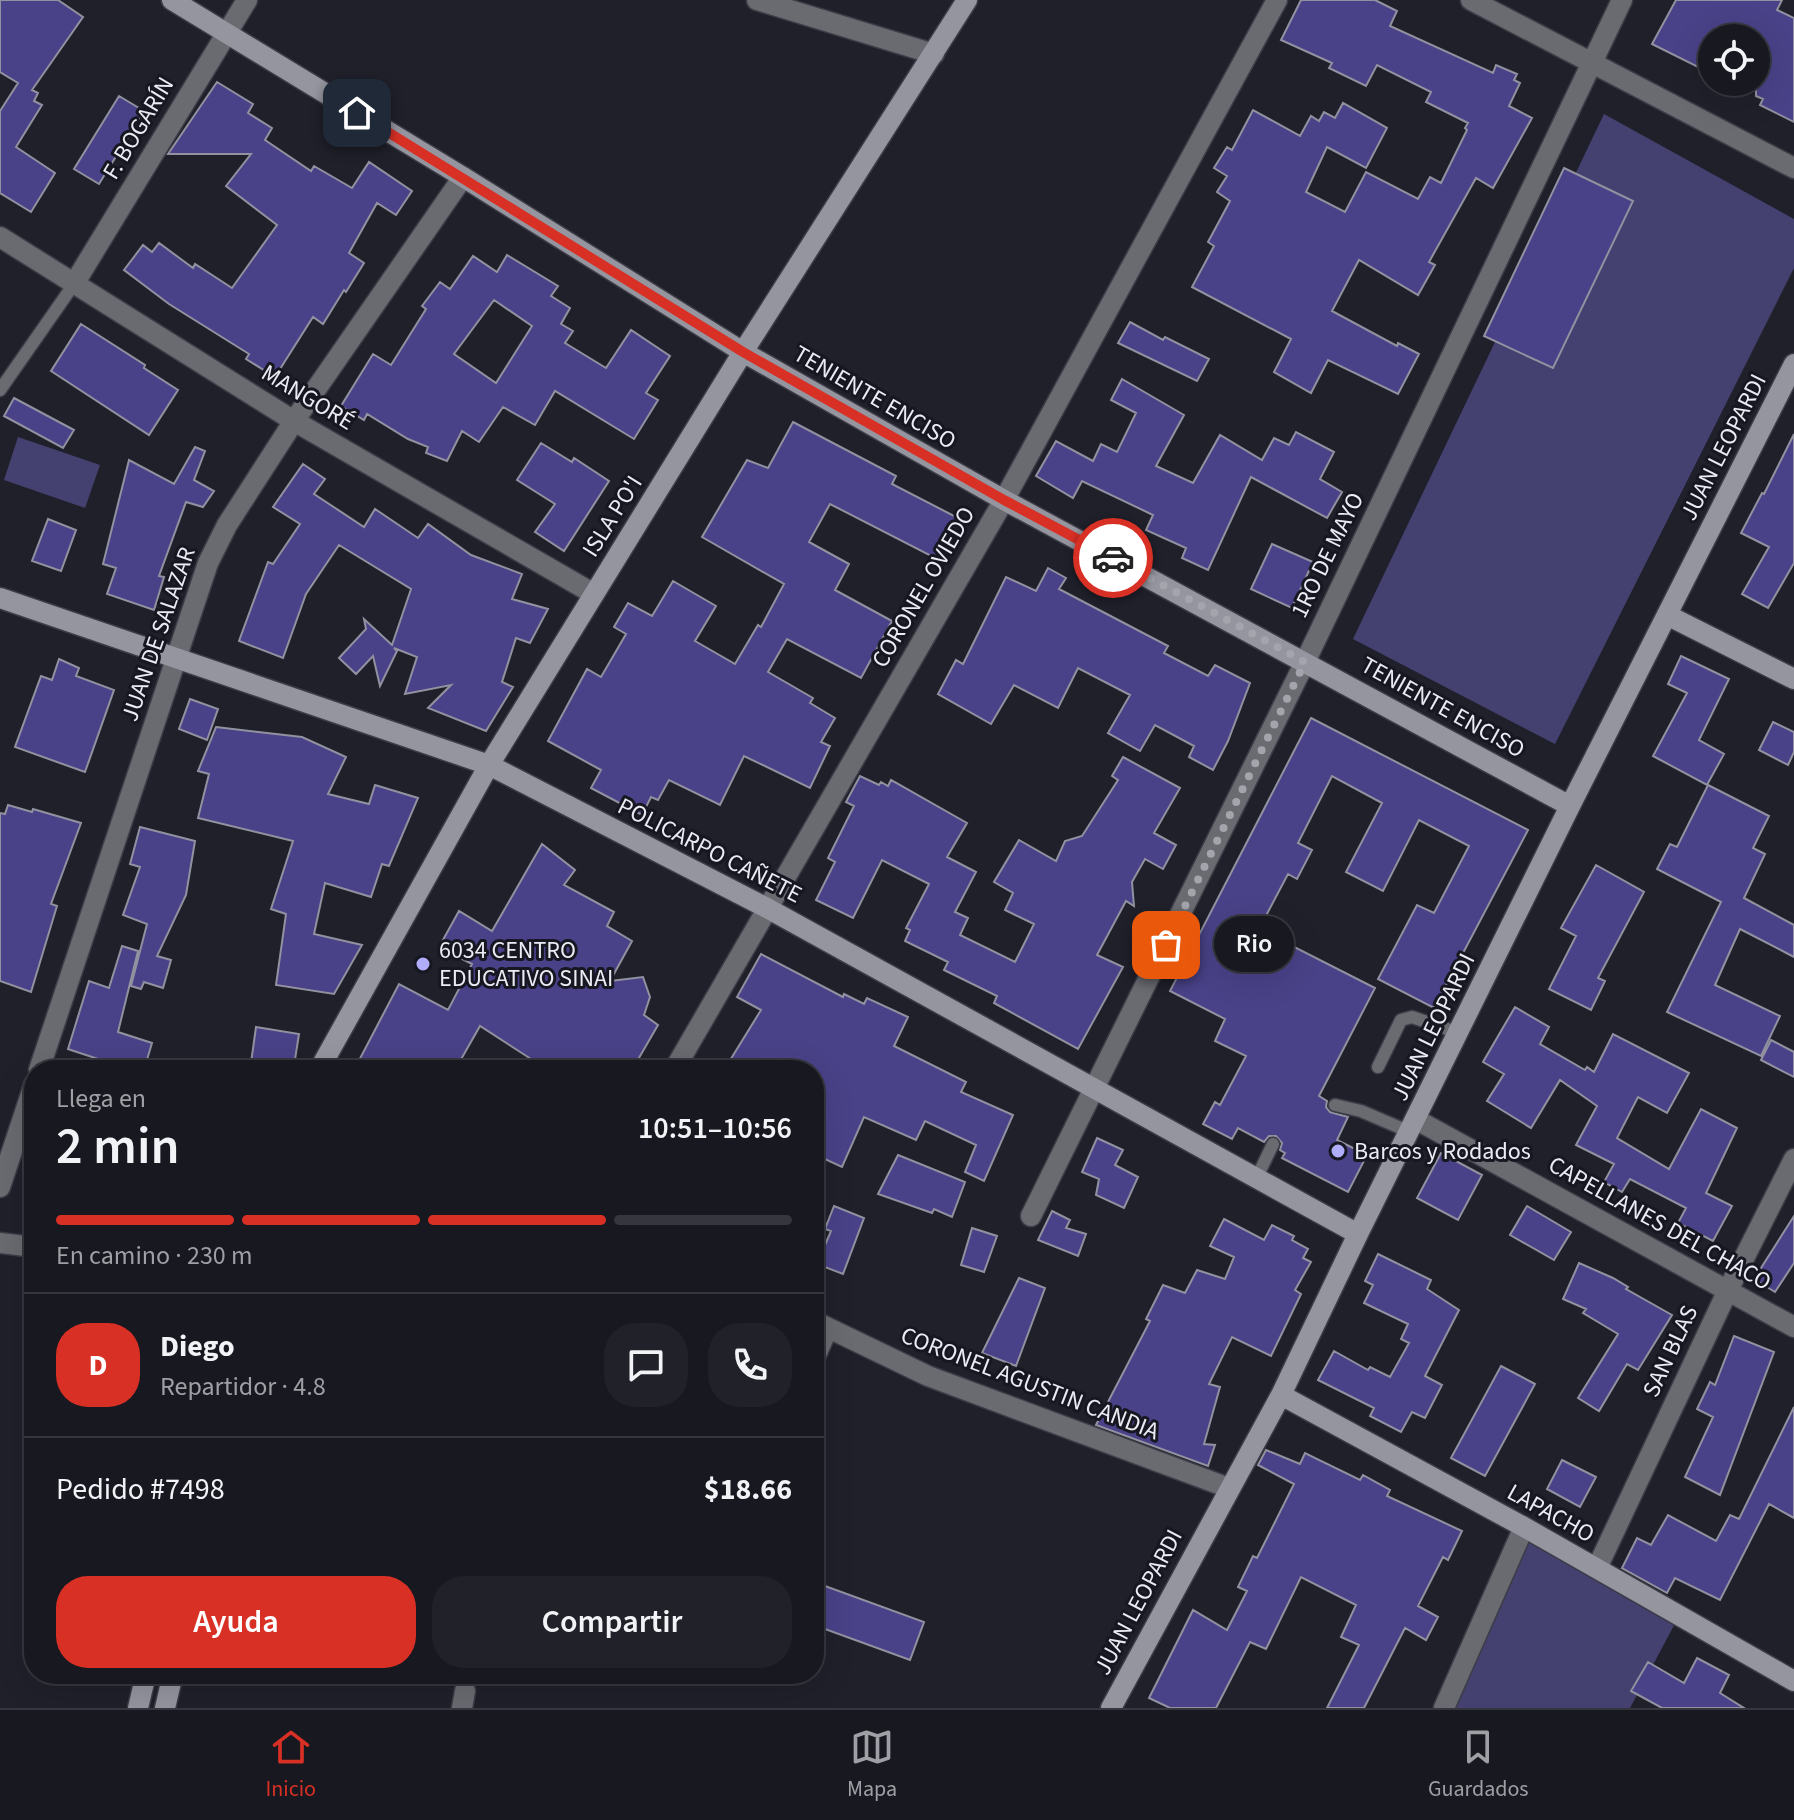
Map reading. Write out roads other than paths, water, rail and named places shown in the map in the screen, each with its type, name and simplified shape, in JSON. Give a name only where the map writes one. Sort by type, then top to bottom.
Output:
[{"type":"street","name":"TENIENTE ENCISO","points":[[172,0],[743,352],[1004,500],[1570,806]]},
{"type":"street","name":"F. BOGARÍN","points":[[74,284],[247,0]]},
{"type":"street","points":[[757,0],[934,54]]},
{"type":"street","name":"ISLA PO'I","points":[[325,1060],[489,765],[743,352],[967,0]]},
{"type":"street","name":"CORONEL OVIEDO","points":[[680,1060],[1004,500],[1277,0]]},
{"type":"street","points":[[1471,0],[1794,168]]},
{"type":"street","name":"1RO DE MAYO","points":[[1031,1216],[1305,662],[1622,0]]},
{"type":"street","name":"JUAN DE SALAZAR","points":[[42,1060],[208,563],[227,525],[294,421],[463,177]]},
{"type":"street","name":"MANGORÉ","points":[[0,237],[294,421],[594,594]]},
{"type":"street","name":"JUAN LEOPARDI","points":[[1111,1708],[1281,1395],[1570,806],[1794,364]]},
{"type":"street","name":"POLICARPO CAÑETE","points":[[0,598],[489,765],[767,908],[1358,1234]]},
{"type":"street","points":[[1667,615],[1794,679]]},
{"type":"street","points":[[0,1187],[24,1115]]},
{"type":"street","name":"CAPELLANES DEL CHACO","points":[[1414,1126],[1794,1327]]},
{"type":"street","name":"SAN BLAS","points":[[1597,1568],[1728,1290],[1794,1159]]},
{"type":"street","points":[[0,1243],[24,1246]]},
{"type":"street","name":"CORONEL AGUSTIN CANDIA","points":[[824,1325],[928,1376],[1229,1488]]},
{"type":"street","name":"LAPACHO","points":[[1281,1395],[1524,1527],[1794,1681]]},
{"type":"street","points":[[1444,1708],[1524,1527]]},
{"type":"street","points":[[138,1708],[144,1684]]},
{"type":"street","points":[[165,1708],[171,1684]]},
{"type":"lane","points":[[0,390],[74,284]]},
{"type":"lane","points":[[1378,1067],[1401,1020],[1406,1017],[1459,1033]]},
{"type":"lane","points":[[1335,1105],[1414,1126]]},
{"type":"lane","points":[[1257,1177],[1273,1144]]},
{"type":"place","name":"Rio","points":[[1166,945]]},
{"type":"place","name":"6034 CENTRO EDUCATIVO SINAI","points":[[423,964]]},
{"type":"place","name":"Barcos y Rodados","points":[[1338,1151]]}]
